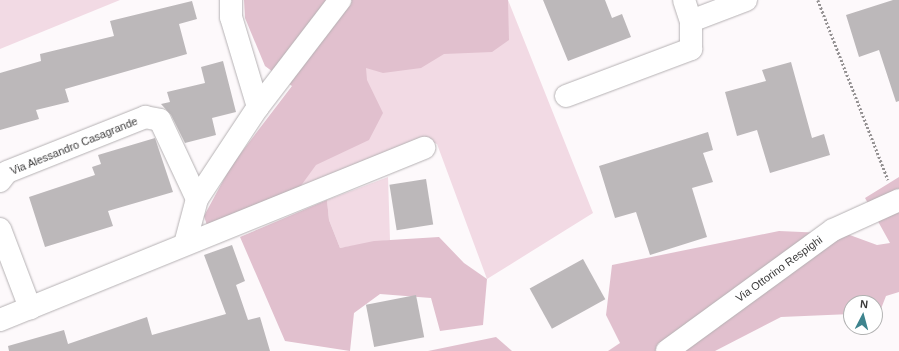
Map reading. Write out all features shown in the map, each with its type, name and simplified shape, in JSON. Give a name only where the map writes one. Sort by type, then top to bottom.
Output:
[{"type":"street","points":[[231,0],[231,17],[258,108]]},
{"type":"street","points":[[185,244],[197,200],[258,108],[340,0]]},
{"type":"street","points":[[566,96],[691,49],[691,21],[684,0]]},
{"type":"street","points":[[691,21],[746,0]]},
{"type":"street","name":"Via Alessandro Casagrande","points":[[0,181],[7,172],[145,117],[160,120],[197,200]]},
{"type":"street","points":[[0,320],[424,148]]},
{"type":"street","name":"Via Ottorino Respighi","points":[[667,351],[833,230],[898,200]]},
{"type":"street","points":[[0,229],[30,308]]},
{"type":"path","points":[[818,0],[898,200]]},
{"type":"shaded area","points":[[0,0],[120,0],[0,49]]},
{"type":"shaded area","points":[[244,0],[508,0],[509,40],[492,52],[444,54],[421,68],[383,73],[366,68],[367,80],[383,113],[369,140],[316,165],[300,187],[207,225],[204,216],[231,166],[292,86],[265,66],[245,18]]},
{"type":"shaded area","points":[[358,0],[508,0],[593,213],[487,279],[437,144],[422,138],[207,225],[204,216]]},
{"type":"shaded area","points":[[388,177],[390,240],[340,248],[329,220],[327,200]]},
{"type":"shaded area","points":[[899,177],[899,292],[886,296],[883,304],[883,295],[843,295],[843,314],[781,317],[715,351],[608,351],[620,343],[606,315],[612,265],[779,231],[847,234],[877,245],[890,243],[865,198]]},
{"type":"shaded area","points":[[327,200],[329,220],[340,248],[374,241],[439,237],[464,263],[487,279],[483,325],[440,331],[431,298],[380,294],[354,313],[350,351],[285,341],[240,237]]},
{"type":"shaded area","points":[[496,337],[512,351],[428,351]]},
{"type":"building","points":[[543,0],[605,0],[612,18],[622,14],[631,37],[568,61]]},
{"type":"building","points":[[893,0],[899,0],[899,101],[896,102],[879,50],[859,57],[846,15]]},
{"type":"building","points":[[192,1],[197,19],[179,24],[187,54],[65,89],[69,102],[36,110],[39,119],[0,130],[0,73],[41,61],[40,54],[114,36],[110,21]]},
{"type":"building","points":[[223,61],[236,112],[212,118],[216,135],[185,143],[171,115],[161,104],[170,102],[167,92],[205,83],[201,67]]},
{"type":"building","points":[[791,62],[812,138],[824,134],[830,155],[770,173],[757,130],[737,136],[725,92],[766,81],[762,70]]},
{"type":"building","points":[[708,132],[713,150],[703,153],[713,182],[692,188],[707,237],[650,255],[636,212],[615,218],[599,166]]},
{"type":"building","points":[[155,138],[173,192],[108,211],[113,226],[45,247],[29,197],[95,175],[92,167],[101,164],[98,155]]},
{"type":"building","points":[[426,179],[433,224],[397,230],[389,185]]},
{"type":"building","points":[[232,245],[245,281],[236,285],[248,320],[260,317],[270,351],[9,351],[8,346],[64,330],[68,344],[147,317],[152,335],[226,314],[204,255]]},
{"type":"building","points":[[583,259],[605,299],[552,329],[530,289]]},
{"type":"building","points":[[416,295],[424,337],[374,347],[366,305]]}]
